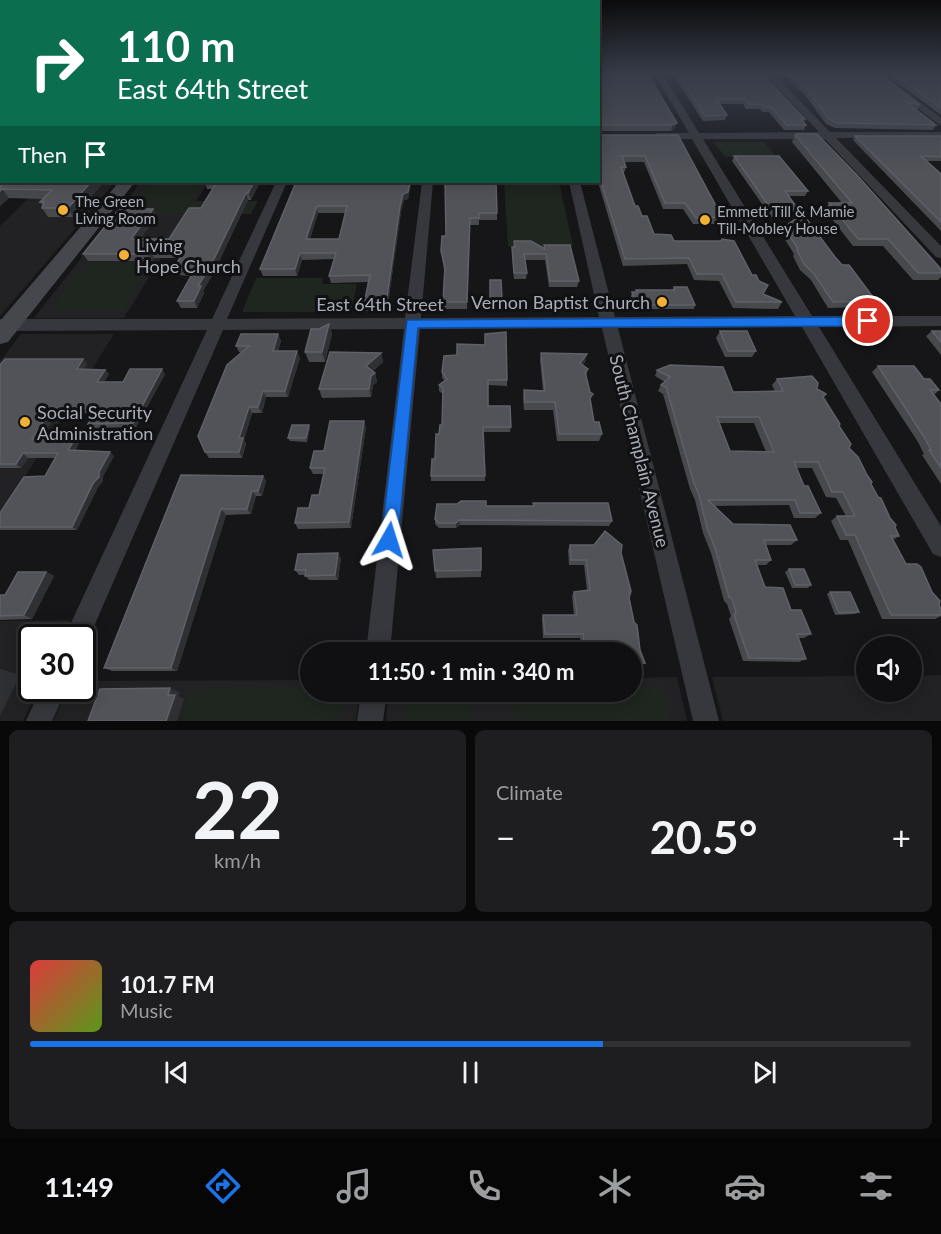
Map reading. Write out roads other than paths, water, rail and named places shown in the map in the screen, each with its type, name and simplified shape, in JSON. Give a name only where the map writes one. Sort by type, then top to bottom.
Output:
[{"type":"main road","points":[[3,328],[126,183]]},
{"type":"street","points":[[678,107],[941,546]]},
{"type":"street","points":[[801,107],[941,254]]},
{"type":"street","points":[[920,107],[941,123]]},
{"type":"street","points":[[649,136],[941,135]]},
{"type":"street","points":[[82,624],[281,183]]},
{"type":"street","points":[[379,642],[427,183]]},
{"type":"street","name":"South Champlain Avenue","points":[[574,183],[706,721]]},
{"type":"street","name":"East 64th Street","points":[[3,328],[217,324],[941,321]]},
{"type":"street","points":[[39,721],[48,702]]},
{"type":"street","points":[[370,721],[373,702]]},
{"type":"place","name":"The Green Living Room","points":[[63,210]]},
{"type":"place","name":"Emmett Till & Mamie Till-Mobley House","points":[[705,220]]},
{"type":"place","name":"Living Hope Church","points":[[124,255]]},
{"type":"place","name":"Vernon Baptist Church","points":[[662,302]]},
{"type":"place","name":"Social Security Administration","points":[[25,422]]}]
